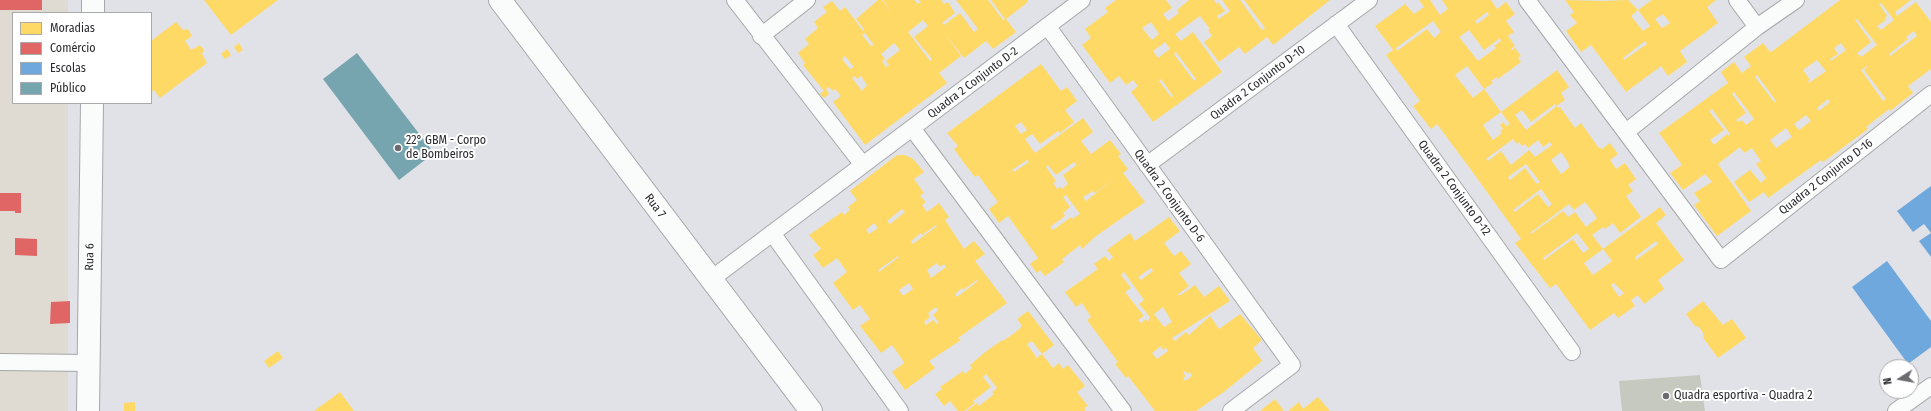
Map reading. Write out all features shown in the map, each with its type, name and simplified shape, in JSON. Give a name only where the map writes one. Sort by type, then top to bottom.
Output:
[{"type":"main road","points":[[93,0],[93,12]]},
{"type":"main road","name":"Rua 7","points":[[500,0],[710,280],[811,411]]},
{"type":"main road","name":"Rua 6","points":[[88,411],[92,104]]},
{"type":"street","points":[[735,0],[761,36],[863,165]]},
{"type":"street","points":[[761,36],[807,0]]},
{"type":"street","name":"Quadra 2 Conjunto D-2","points":[[710,280],[1082,0]]},
{"type":"street","name":"Quadra 2 Conjunto D-10","points":[[1146,165],[1369,0]]},
{"type":"street","points":[[1527,0],[1626,132],[1757,28],[1796,0]]},
{"type":"street","points":[[1737,0],[1757,28]]},
{"type":"street","name":"Quadra 2 Conjunto D-12","points":[[1336,24],[1572,352]]},
{"type":"street","name":"Quadra 2 Conjunto D-6","points":[[1048,27],[1146,165],[1292,364],[1231,411]]},
{"type":"street","name":"Quadra 2 Conjunto D-16","points":[[1626,132],[1721,260],[1931,94]]},
{"type":"street","points":[[912,128],[1123,411]]},
{"type":"street","points":[[772,233],[900,411]]},
{"type":"street","points":[[0,362],[89,363]]},
{"type":"street","points":[[1896,411],[1931,386]]},
{"type":"shaded area","points":[[0,0],[68,0],[68,12],[12,12],[12,104],[68,104],[68,411],[0,411]]},
{"type":"shaded area","name":"Quadra esportiva - Quadra 2","points":[[1700,375],[1705,411],[1622,411],[1619,381]]},
{"type":"building: Moradias","points":[[204,0],[278,0],[231,35]]},
{"type":"building: Moradias","points":[[878,0],[882,0],[891,12],[883,0],[914,0],[918,4],[921,2],[919,0],[941,0],[944,4],[948,2],[955,13],[942,23],[944,25],[960,13],[974,32],[978,29],[956,0],[988,0],[1003,20],[1005,19],[991,0],[1027,0],[1028,2],[1006,19],[1016,32],[993,49],[986,41],[964,58],[944,33],[961,56],[939,73],[947,83],[865,145],[833,102],[841,96],[835,89],[833,91],[829,87],[826,89],[829,94],[824,98],[820,94],[824,91],[803,65],[805,63],[798,53],[809,44],[805,39],[818,28],[814,22],[827,12],[823,7],[832,1],[840,11],[845,7],[863,31],[864,29],[856,19]],"holes":[[[923,20],[928,26],[914,37],[932,59],[930,61],[908,32]],[[865,33],[874,45],[871,46],[862,35]],[[894,43],[900,50],[886,61],[889,65],[886,67],[882,61],[885,59],[881,54]],[[845,56],[854,67],[850,69],[842,59]],[[855,76],[857,79],[861,76],[867,85],[862,91],[852,78]]]},
{"type":"building: Moradias","points":[[1116,0],[1166,0],[1172,8],[1163,14],[1168,21],[1179,13],[1177,10],[1189,0],[1214,0],[1216,4],[1218,2],[1225,11],[1217,16],[1219,19],[1230,11],[1222,0],[1240,0],[1262,30],[1265,28],[1244,0],[1330,0],[1273,45],[1267,37],[1245,54],[1239,47],[1219,62],[1204,42],[1212,36],[1208,30],[1210,29],[1200,16],[1175,34],[1181,41],[1193,32],[1222,72],[1153,122],[1131,92],[1138,86],[1133,80],[1126,85],[1119,76],[1110,83],[1082,45],[1091,38],[1085,29],[1108,12],[1105,8]],"holes":[[[1151,22],[1159,34],[1152,40],[1142,28]],[[1165,42],[1170,49],[1158,58],[1153,51]],[[1176,52],[1196,79],[1194,81],[1174,54]],[[1161,79],[1173,96],[1171,97],[1159,81]]]},
{"type":"building: Moradias","points":[[1419,0],[1430,0],[1440,15],[1448,9],[1442,0],[1491,0],[1497,9],[1506,2],[1515,14],[1506,21],[1514,32],[1508,36],[1515,46],[1511,49],[1512,50],[1515,48],[1521,56],[1518,58],[1521,62],[1498,79],[1497,77],[1491,81],[1493,83],[1484,89],[1501,112],[1557,70],[1569,87],[1561,93],[1565,100],[1556,106],[1555,104],[1531,122],[1522,110],[1515,115],[1526,130],[1557,106],[1558,108],[1560,107],[1575,128],[1581,123],[1598,147],[1602,149],[1610,143],[1618,154],[1610,160],[1616,169],[1625,163],[1636,179],[1628,185],[1633,191],[1626,196],[1641,217],[1620,233],[1613,223],[1605,229],[1603,227],[1592,235],[1603,249],[1660,207],[1666,215],[1656,223],[1684,260],[1658,280],[1664,289],[1644,304],[1638,295],[1631,300],[1635,306],[1618,318],[1614,313],[1590,330],[1556,284],[1550,288],[1515,243],[1521,239],[1437,124],[1431,129],[1413,106],[1420,101],[1386,55],[1393,50],[1375,26],[1405,4],[1414,14],[1424,7]],"holes":[[[1487,12],[1489,15],[1477,24],[1475,21]],[[1433,21],[1441,32],[1434,38],[1427,29],[1397,51],[1396,48]],[[1469,30],[1484,50],[1500,38],[1501,41],[1494,46],[1496,48],[1478,61],[1459,37]],[[1467,66],[1484,89],[1473,98],[1455,75]],[[1501,112],[1510,124],[1506,126],[1503,122],[1500,125],[1503,129],[1500,131],[1502,133],[1493,140],[1483,125]],[[1513,139],[1517,144],[1519,142],[1522,146],[1525,144],[1528,148],[1538,140],[1543,147],[1550,142],[1552,145],[1535,157],[1529,150],[1511,165],[1501,151],[1488,161],[1486,159]],[[1561,152],[1570,167],[1561,174],[1551,160]],[[1526,164],[1540,182],[1537,184],[1525,168],[1510,180],[1508,177]],[[1541,189],[1551,205],[1548,207],[1538,194],[1515,212],[1513,210]],[[1585,202],[1597,218],[1586,227],[1575,212],[1568,217],[1563,211],[1531,234],[1530,233],[1569,204],[1574,210]],[[1577,233],[1589,249],[1583,253],[1573,239],[1544,260],[1543,258]],[[1656,241],[1658,244],[1636,260],[1635,257]],[[1603,249],[1612,261],[1593,275],[1584,263]],[[1614,283],[1624,293],[1619,297],[1611,285]]]},
{"type":"building: Moradias","points":[[1565,0],[1628,0],[1638,10],[1652,0],[1716,0],[1707,7],[1718,23],[1680,51],[1687,62],[1668,76],[1661,66],[1626,92],[1591,45],[1581,52],[1566,31],[1577,23],[1570,15],[1574,12]],"holes":[[[1638,10],[1650,26],[1643,31],[1631,16]],[[1663,14],[1670,23],[1662,28],[1655,19]],[[1645,41],[1647,44],[1624,60],[1623,58]]]},
{"type":"building: Moradias","points":[[1840,0],[1911,0],[1895,12],[1897,16],[1916,2],[1931,22],[1931,69],[1908,86],[1913,93],[1890,111],[1889,109],[1866,127],[1868,129],[1823,162],[1821,160],[1768,198],[1764,192],[1749,202],[1734,182],[1750,170],[1761,183],[1766,178],[1756,164],[1761,161],[1752,148],[1744,153],[1740,147],[1718,164],[1751,211],[1717,236],[1694,205],[1700,201],[1694,193],[1712,182],[1705,174],[1683,190],[1670,173],[1682,165],[1659,133],[1728,83],[1721,72],[1734,62],[1742,73],[1751,66],[1744,57],[1763,43],[1770,52]],"holes":[[[1881,3],[1894,20],[1881,30],[1877,26],[1886,20],[1885,18],[1887,16],[1879,4]],[[1857,19],[1877,45],[1861,57],[1857,53],[1871,42],[1855,20]],[[1914,31],[1917,36],[1890,56],[1889,54],[1908,39],[1906,37]],[[1841,43],[1846,50],[1831,61],[1830,59],[1838,54],[1834,48]],[[1817,60],[1826,71],[1809,83],[1808,81],[1810,80],[1803,70]],[[1867,66],[1864,70],[1886,99],[1883,101],[1861,70]],[[1757,75],[1776,101],[1774,102],[1755,77]],[[1734,92],[1754,119],[1746,125],[1742,120],[1738,122],[1736,120],[1746,113],[1732,94]],[[1828,99],[1830,102],[1819,111],[1817,108]],[[1712,109],[1730,134],[1728,136],[1727,134],[1714,145],[1710,140],[1724,130],[1709,111]],[[1806,115],[1811,121],[1799,130],[1794,124]],[[1786,128],[1792,137],[1776,148],[1770,140]]]},
{"type":"building: Moradias","points":[[176,22],[183,30],[188,29],[192,36],[185,41],[191,50],[200,45],[204,50],[202,54],[207,63],[160,98],[154,90],[152,91],[152,40]]},
{"type":"building: Moradias","points":[[239,43],[243,50],[238,53],[234,47]]},
{"type":"building: Moradias","points":[[227,49],[231,55],[225,59],[221,54]]},
{"type":"building: Moradias","points":[[1041,64],[1061,91],[1067,87],[1077,101],[1065,110],[1074,122],[1060,133],[1058,131],[1040,144],[1032,134],[1025,139],[1035,153],[1083,118],[1093,132],[1081,141],[1091,154],[1076,165],[1074,162],[1056,175],[1048,165],[1046,167],[1056,181],[1053,183],[1057,189],[1060,187],[1062,189],[1068,184],[1063,175],[1110,140],[1121,154],[1118,156],[1128,169],[1123,173],[1145,202],[1096,236],[1082,249],[1080,245],[1062,259],[1064,262],[1045,276],[1040,270],[1037,273],[1030,264],[1038,258],[1008,216],[999,223],[989,209],[998,202],[978,175],[975,177],[964,163],[954,149],[958,146],[947,133]],"holes":[[[1021,122],[1027,130],[1021,134],[1015,126]],[[1027,160],[1029,162],[1014,172],[1013,170],[1003,176]],[[1115,178],[1086,201],[1083,197],[1093,191],[1095,193]],[[1066,195],[1080,214],[1072,219],[1071,217],[1053,230],[1050,227],[1065,216],[1063,213],[1070,207],[1063,197]]]},
{"type":"building: Moradias","points":[[897,155],[905,155],[913,159],[924,172],[914,179],[924,193],[920,196],[926,202],[922,205],[927,212],[939,203],[949,217],[945,220],[964,249],[974,241],[985,254],[975,261],[1007,303],[958,338],[961,340],[929,361],[935,368],[905,390],[892,372],[904,363],[902,359],[892,345],[881,353],[860,326],[870,319],[860,305],[853,310],[833,283],[847,272],[837,258],[823,268],[813,255],[821,249],[809,235],[842,212],[844,215],[850,210],[848,207],[857,200],[850,191]],"holes":[[[902,209],[905,212],[890,224],[887,221]],[[874,223],[878,228],[869,234],[866,230]],[[936,225],[937,226],[913,244],[911,241],[921,233],[922,235]],[[898,256],[899,257],[879,272],[878,270]],[[937,263],[940,267],[944,264],[946,267],[931,278],[927,270]],[[977,280],[978,281],[957,297],[955,294],[962,288],[963,290]],[[909,283],[913,289],[902,295],[899,290]],[[936,307],[938,310],[933,315],[939,323],[937,324],[933,320],[926,325],[924,322],[930,317],[928,313]]]},
{"type":"building: Moradias","points":[[1169,217],[1180,231],[1164,243],[1174,256],[1181,251],[1191,264],[1179,273],[1189,286],[1177,295],[1181,295],[1195,285],[1204,297],[1219,286],[1230,301],[1172,338],[1175,341],[1186,332],[1189,335],[1210,316],[1219,329],[1240,314],[1262,340],[1253,348],[1262,361],[1225,391],[1196,411],[1155,411],[1128,376],[1126,378],[1115,364],[1118,362],[1087,320],[1091,317],[1082,303],[1076,307],[1065,292],[1098,269],[1094,264],[1105,256],[1109,261],[1113,257],[1107,250],[1130,233],[1135,241]],"holes":[[[1151,268],[1153,271],[1141,280],[1138,277]],[[1124,272],[1144,300],[1139,304],[1150,317],[1148,322],[1146,319],[1141,323],[1138,320],[1144,316],[1125,292],[1131,288],[1121,275]],[[1163,307],[1172,322],[1164,327],[1154,314]],[[1161,346],[1163,350],[1166,348],[1168,351],[1157,359],[1152,353]],[[1185,371],[1188,374],[1190,372],[1192,376],[1185,381],[1183,378],[1186,376],[1183,373]]]},
{"type":"building: Moradias","points":[[1703,301],[1723,325],[1732,319],[1746,338],[1718,358],[1704,339],[1703,333],[1699,327],[1695,326],[1686,314]]},
{"type":"building: Moradias","points":[[1028,311],[1054,345],[1042,354],[1053,368],[1059,363],[1063,369],[1068,365],[1085,386],[1077,392],[1088,406],[1084,408],[1086,411],[966,411],[977,403],[979,406],[994,394],[992,392],[997,388],[986,374],[983,377],[991,387],[973,401],[975,403],[964,411],[958,411],[950,401],[944,406],[935,394],[942,389],[940,387],[963,371],[965,374],[972,368],[970,365],[984,353],[1016,332],[1022,326],[1017,319]],"holes":[[[1032,341],[1042,354],[1037,358],[1027,344]]]},
{"type":"building: Moradias","points":[[278,351],[283,358],[269,368],[264,361]]},
{"type":"building: Moradias","points":[[340,392],[354,411],[314,411]]},
{"type":"building: Moradias","points":[[1318,397],[1330,411],[1288,411],[1299,402],[1303,409]]},
{"type":"building: Moradias","points":[[1275,399],[1284,411],[1260,411]]},
{"type":"building: Moradias","points":[[135,402],[135,411],[124,411],[124,403]]},
{"type":"building: Comércio","points":[[0,0],[42,0],[42,10],[0,10]]},
{"type":"building: Comércio","points":[[0,193],[21,193],[21,213],[15,213],[15,211],[0,211]]},
{"type":"building: Comércio","points":[[15,238],[37,239],[37,256],[15,255]]},
{"type":"building: Comércio","points":[[70,301],[70,323],[50,324],[51,302]]},
{"type":"building: Escolas","points":[[1931,186],[1931,233],[1924,224],[1913,232],[1897,211]]},
{"type":"building: Escolas","points":[[1931,233],[1931,257],[1919,241]]},
{"type":"building: Escolas","points":[[1887,261],[1931,321],[1931,347],[1915,359],[1904,359],[1852,287]]},
{"type":"building: Público","points":[[357,53],[434,153],[399,180],[323,79]]},
{"type":"place","name":"22° GBM - Corpo de Bombeiros","points":[[398,148]]},
{"type":"place","name":"Quadra esportiva - Quadra 2","points":[[1666,396]]}]
